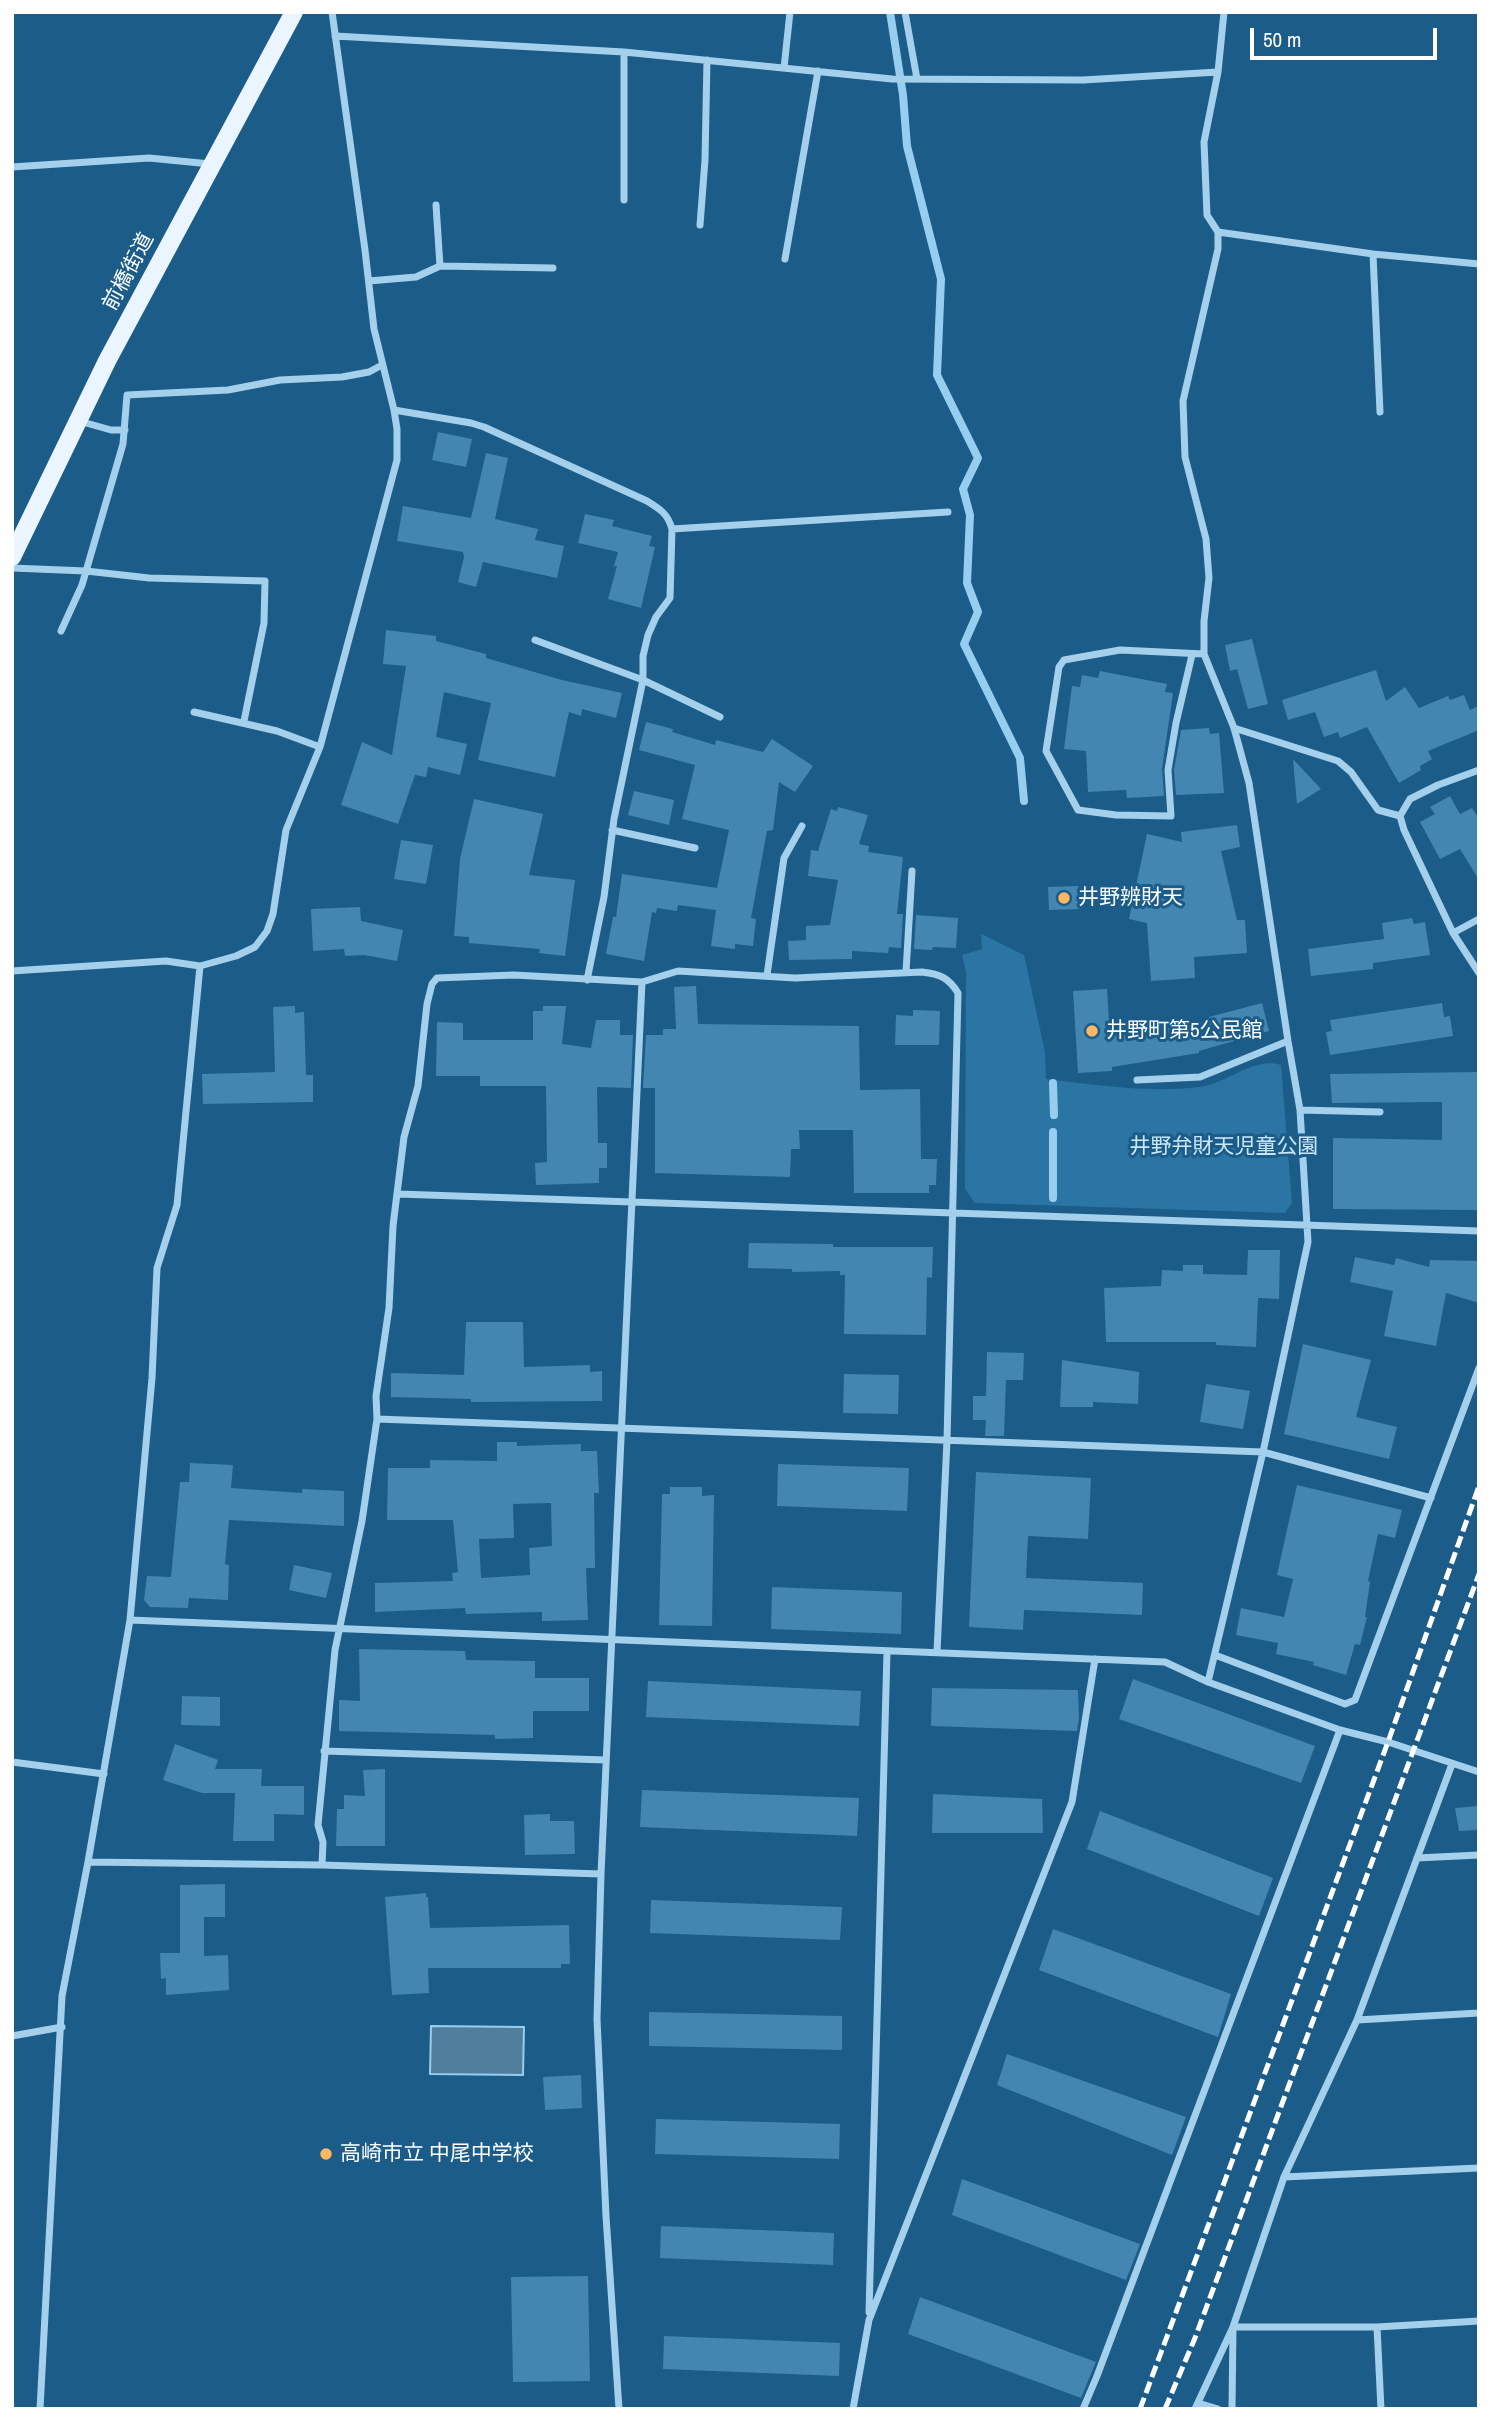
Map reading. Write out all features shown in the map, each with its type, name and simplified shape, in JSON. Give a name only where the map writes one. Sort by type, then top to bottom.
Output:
[{"type":"main road","name":"前橋街道","points":[[12,557],[107,361],[293,12]]},
{"type":"street","points":[[12,971],[166,961],[200,966],[236,956],[254,947],[267,931],[273,914],[286,830],[320,747],[397,460],[394,410],[374,329],[332,12]]},
{"type":"street","points":[[785,68],[790,12]]},
{"type":"street","points":[[905,12],[918,79]]},
{"type":"street","points":[[1208,1682],[1263,1452],[1308,1242],[1300,1110],[1249,783],[1234,728],[1203,654],[1208,565],[1206,539],[1185,457],[1183,401],[1218,249],[1218,232],[1206,215],[1204,142],[1218,72],[1224,12]]},
{"type":"street","points":[[335,36],[624,52],[892,79],[1083,80],[1218,72]]},
{"type":"street","points":[[624,52],[624,200]]},
{"type":"street","points":[[700,225],[705,160],[707,60]]},
{"type":"street","points":[[785,259],[818,71]]},
{"type":"street","points":[[12,167],[149,158],[213,164]]},
{"type":"street","points":[[436,205],[440,266]]},
{"type":"street","points":[[1218,232],[1373,254],[1479,264]]},
{"type":"street","points":[[1373,254],[1380,412]]},
{"type":"street","points":[[369,281],[416,276],[440,266],[553,268]]},
{"type":"street","points":[[61,631],[82,584],[123,444],[127,395],[228,390],[280,380],[342,377],[369,372],[382,365]]},
{"type":"street","points":[[394,410],[484,427],[647,501],[669,519],[672,529],[670,598],[656,617],[643,656],[643,680],[612,830],[604,897],[587,980]]},
{"type":"street","points":[[79,421],[111,430],[125,430]]},
{"type":"street","points":[[672,529],[948,512]]},
{"type":"street","points":[[12,568],[86,571],[149,578],[265,581],[264,624],[244,722]]},
{"type":"street","points":[[535,640],[643,680],[720,717]]},
{"type":"street","points":[[1192,655],[1168,769],[1171,816],[1116,815],[1078,810],[1046,751],[1059,667],[1064,660],[1120,650],[1203,654]]},
{"type":"street","points":[[194,712],[277,731],[320,747]]},
{"type":"street","points":[[1234,728],[1338,761],[1360,783],[1378,810],[1400,816]]},
{"type":"street","points":[[1479,770],[1437,785],[1410,799],[1400,816],[1404,830],[1453,933],[1479,973]]},
{"type":"street","points":[[767,975],[784,858],[802,825]]},
{"type":"street","points":[[612,830],[695,848]]},
{"type":"street","points":[[906,972],[912,871]]},
{"type":"street","points":[[1453,933],[1479,919]]},
{"type":"street","points":[[40,2409],[62,1996],[130,1620],[152,1378],[157,1268],[177,1205],[200,966]]},
{"type":"street","points":[[322,1865],[323,1842],[318,1825],[338,1630],[362,1521],[377,1419],[376,1396],[389,1308],[393,1226],[404,1137],[418,1086],[432,984],[437,978],[514,975],[642,982],[678,971],[795,978],[906,972],[937,974],[951,980],[958,993],[947,1440],[937,1652]]},
{"type":"street","points":[[619,2409],[597,2019],[601,1874],[642,982]]},
{"type":"street","points":[[1137,1080],[1200,1077],[1288,1041]]},
{"type":"street","points":[[1300,1110],[1380,1112]]},
{"type":"street","points":[[398,1194],[1479,1231]]},
{"type":"street","points":[[1215,1656],[1345,1704],[1355,1700],[1479,1368]]},
{"type":"street","points":[[377,1419],[1263,1452],[1431,1498]]},
{"type":"street","points":[[130,1620],[1165,1662],[1208,1682],[1340,1730],[1388,1742],[1479,1772]]},
{"type":"street","points":[[853,2409],[869,2320],[887,1652]]},
{"type":"street","points":[[869,2320],[1072,1802],[1095,1659]]},
{"type":"street","points":[[1083,2409],[1340,1730]]},
{"type":"street","points":[[324,1751],[606,1760]]},
{"type":"street","points":[[12,1762],[104,1774]]},
{"type":"street","points":[[1218,2409],[1196,2406],[1233,2327],[1284,2177],[1357,2020],[1452,1764]]},
{"type":"street","points":[[1417,1858],[1479,1855]]},
{"type":"street","points":[[88,1862],[322,1865],[601,1874]]},
{"type":"street","points":[[1357,2020],[1479,2013]]},
{"type":"street","points":[[12,2036],[62,2027]]},
{"type":"street","points":[[1284,2177],[1479,2168]]},
{"type":"street","points":[[1233,2327],[1377,2327],[1479,2321]]},
{"type":"street","points":[[1232,2409],[1233,2327]]},
{"type":"street","points":[[1377,2327],[1381,2409]]},
{"type":"green space","name":"井野弁財天児童公園","points":[[981,934],[1024,955],[1045,1052],[1046,1079],[1122,1087],[1180,1089],[1209,1085],[1261,1064],[1281,1065],[1292,1203],[1285,1213],[975,1203],[965,1189],[966,972],[962,955],[982,949]]},
{"type":"shaded area","points":[[431,2026],[524,2027],[523,2075],[430,2074]]},
{"type":"building","points":[[438,432],[472,439],[466,467],[432,460]]},
{"type":"building","points":[[486,453],[508,458],[495,519],[538,529],[535,540],[564,546],[557,578],[483,562],[476,587],[458,582],[463,552],[397,541],[403,506],[471,518]]},
{"type":"building","points":[[585,514],[614,520],[612,526],[652,536],[649,546],[655,547],[641,608],[608,599],[618,552],[578,543]]},
{"type":"building","points":[[386,630],[436,636],[436,641],[486,654],[486,658],[562,680],[622,693],[616,718],[582,709],[581,716],[569,712],[555,777],[478,760],[491,703],[444,692],[436,737],[467,744],[460,775],[428,767],[426,777],[415,775],[398,824],[341,805],[362,742],[392,755],[406,666],[383,664]]},
{"type":"building","points":[[1252,639],[1268,704],[1248,709],[1237,669],[1230,671],[1225,645]]},
{"type":"building","points":[[1376,670],[1386,701],[1405,687],[1419,708],[1448,696],[1450,700],[1464,695],[1470,710],[1479,706],[1479,730],[1428,751],[1432,759],[1420,766],[1421,770],[1399,783],[1367,727],[1340,738],[1338,732],[1324,737],[1315,712],[1288,720],[1282,700]]},
{"type":"building","points":[[1100,671],[1167,684],[1165,692],[1173,693],[1162,769],[1164,796],[1127,798],[1126,790],[1088,792],[1086,751],[1064,749],[1072,686],[1080,687],[1082,675],[1098,678]]},
{"type":"building","points":[[646,722],[715,745],[716,740],[763,752],[772,739],[813,766],[795,792],[779,782],[773,830],[767,831],[751,918],[756,919],[753,946],[735,944],[735,949],[711,946],[716,910],[678,905],[677,911],[657,908],[656,913],[652,912],[644,961],[606,954],[613,917],[616,917],[622,874],[717,888],[729,830],[682,819],[695,765],[639,750]]},
{"type":"building","points":[[1209,728],[1210,734],[1219,733],[1224,793],[1176,795],[1174,770],[1181,730]]},
{"type":"building","points":[[1293,759],[1321,789],[1297,804]]},
{"type":"building","points":[[634,791],[674,800],[669,825],[628,815]]},
{"type":"building","points":[[1450,796],[1460,814],[1472,808],[1479,819],[1479,880],[1460,849],[1440,859],[1420,822],[1435,814],[1430,807]]},
{"type":"building","points":[[474,799],[543,814],[529,875],[575,880],[565,956],[539,953],[540,949],[469,943],[469,937],[454,936],[460,859]]},
{"type":"building","points":[[838,807],[868,815],[859,844],[869,846],[868,852],[903,857],[897,914],[903,914],[901,948],[889,947],[888,953],[852,951],[852,959],[789,960],[788,941],[806,940],[806,926],[830,925],[838,880],[808,876],[811,850],[818,851],[831,809],[837,811]]},
{"type":"building","points":[[1237,825],[1240,847],[1221,851],[1237,920],[1245,920],[1247,953],[1194,957],[1195,978],[1151,981],[1147,923],[1129,919],[1147,834],[1182,842],[1181,832]]},
{"type":"building","points":[[401,840],[433,845],[426,884],[394,879]]},
{"type":"building","name":"井野辨財天","points":[[1078,886],[1080,909],[1049,910],[1048,887]]},
{"type":"building","points":[[360,907],[361,921],[403,930],[397,961],[364,955],[345,956],[344,949],[313,951],[311,909]]},
{"type":"building","points":[[916,915],[958,918],[956,948],[914,949]]},
{"type":"building","points":[[1412,918],[1414,924],[1425,922],[1430,955],[1373,963],[1373,969],[1311,976],[1308,949],[1384,939],[1382,923]]},
{"type":"building","points":[[696,986],[698,1024],[859,1026],[860,1090],[920,1089],[921,1159],[937,1159],[936,1185],[929,1185],[929,1193],[854,1193],[853,1130],[799,1130],[800,1149],[791,1149],[790,1177],[655,1173],[655,1088],[643,1088],[646,1035],[663,1035],[663,1029],[676,1029],[674,987]]},
{"type":"building","points":[[1107,989],[1110,1037],[1210,1021],[1209,1017],[1262,1003],[1269,1031],[1199,1053],[1112,1067],[1112,1071],[1078,1073],[1073,991]]},
{"type":"building","points":[[1442,1003],[1444,1017],[1450,1016],[1453,1036],[1330,1055],[1326,1032],[1332,1031],[1330,1020]]},
{"type":"building","points":[[295,1006],[295,1013],[304,1012],[306,1075],[313,1075],[313,1102],[203,1104],[202,1074],[275,1072],[273,1007]]},
{"type":"building","points":[[543,1006],[566,1006],[562,1044],[591,1048],[596,1020],[620,1020],[620,1035],[633,1035],[631,1088],[597,1087],[598,1143],[607,1143],[607,1168],[599,1168],[599,1183],[536,1185],[535,1163],[547,1162],[546,1086],[480,1086],[480,1076],[436,1076],[437,1022],[463,1023],[463,1040],[533,1040],[533,1011],[543,1011]]},
{"type":"building","points":[[913,1010],[940,1011],[939,1045],[895,1045],[896,1015],[913,1016]]},
{"type":"building","points":[[1479,1072],[1479,1210],[1333,1209],[1333,1138],[1442,1140],[1442,1102],[1332,1103],[1330,1074]]},
{"type":"building","points":[[749,1243],[833,1244],[833,1247],[933,1247],[932,1278],[927,1277],[926,1335],[844,1334],[845,1275],[840,1275],[840,1271],[792,1272],[792,1269],[748,1268]]},
{"type":"building","points":[[1248,1250],[1280,1250],[1279,1299],[1258,1298],[1256,1347],[1216,1345],[1216,1342],[1106,1342],[1104,1288],[1161,1286],[1162,1270],[1183,1271],[1183,1265],[1203,1265],[1203,1274],[1247,1275]]},
{"type":"building","points":[[1355,1257],[1394,1265],[1396,1258],[1429,1267],[1430,1260],[1479,1261],[1479,1303],[1446,1293],[1436,1346],[1384,1336],[1393,1291],[1350,1282]]},
{"type":"building","points":[[466,1322],[523,1322],[524,1367],[590,1365],[590,1372],[602,1371],[602,1401],[471,1402],[471,1399],[391,1397],[391,1373],[464,1375]]},
{"type":"building","points":[[1303,1344],[1371,1360],[1356,1417],[1397,1427],[1389,1459],[1284,1434]]},
{"type":"building","points":[[987,1352],[1024,1353],[1023,1380],[1006,1380],[1004,1436],[985,1436],[986,1420],[973,1420],[973,1396],[986,1396]]},
{"type":"building","points":[[1062,1360],[1139,1372],[1138,1404],[1093,1402],[1093,1407],[1060,1407]]},
{"type":"building","points":[[844,1374],[899,1375],[898,1414],[843,1413]]},
{"type":"building","points":[[1206,1384],[1250,1391],[1243,1429],[1200,1422]]},
{"type":"building","points":[[497,1442],[517,1442],[517,1446],[581,1444],[581,1451],[597,1451],[599,1493],[594,1493],[595,1568],[586,1568],[588,1620],[542,1621],[542,1612],[466,1614],[465,1608],[375,1612],[375,1583],[453,1581],[452,1573],[458,1572],[453,1520],[387,1520],[388,1468],[430,1468],[430,1460],[497,1461]],"holes":[[[551,1503],[552,1546],[529,1548],[530,1575],[481,1578],[479,1539],[514,1538],[513,1504]]]},
{"type":"building","points":[[190,1463],[233,1465],[231,1488],[302,1493],[302,1489],[344,1491],[344,1526],[229,1520],[225,1564],[229,1565],[228,1600],[189,1598],[188,1608],[150,1607],[144,1600],[147,1576],[171,1577],[180,1482],[189,1482]]},
{"type":"building","points":[[778,1464],[909,1468],[907,1511],[777,1506]]},
{"type":"building","points":[[976,1472],[1091,1478],[1088,1539],[1028,1536],[1026,1578],[1143,1583],[1142,1615],[1024,1610],[1023,1630],[969,1627]]},
{"type":"building","points":[[1297,1485],[1402,1510],[1395,1538],[1378,1534],[1368,1581],[1367,1617],[1360,1645],[1355,1644],[1346,1675],[1313,1665],[1314,1662],[1276,1654],[1278,1643],[1236,1635],[1241,1608],[1284,1617],[1293,1579],[1277,1575]]},
{"type":"building","points":[[670,1487],[702,1487],[702,1496],[714,1495],[712,1626],[659,1625],[662,1494],[670,1494]]},
{"type":"building","points":[[294,1565],[332,1573],[326,1598],[289,1590]]},
{"type":"building","points":[[772,1587],[902,1592],[901,1634],[771,1629]]},
{"type":"building","points":[[359,1649],[465,1651],[466,1660],[535,1661],[535,1678],[589,1678],[589,1711],[533,1711],[533,1738],[495,1739],[495,1735],[339,1731],[339,1700],[360,1701]]},
{"type":"building","points":[[1133,1679],[1315,1746],[1301,1783],[1119,1719]]},
{"type":"building","points":[[648,1681],[861,1691],[859,1726],[646,1717]]},
{"type":"building","points":[[932,1688],[1078,1690],[1077,1731],[931,1726]]},
{"type":"building","points":[[182,1696],[220,1697],[220,1726],[181,1725]]},
{"type":"building","points":[[175,1744],[218,1760],[215,1769],[262,1769],[261,1786],[304,1786],[304,1815],[274,1814],[274,1841],[233,1841],[235,1793],[202,1793],[163,1780]]},
{"type":"building","points":[[385,1769],[385,1846],[336,1846],[337,1809],[344,1809],[344,1795],[365,1796],[363,1770]]},
{"type":"building","points":[[642,1790],[859,1798],[857,1836],[640,1827]]},
{"type":"building","points":[[933,1794],[1042,1799],[1043,1833],[932,1833]]},
{"type":"building","points":[[1479,1806],[1479,1830],[1459,1831],[1455,1808]]},
{"type":"building","points":[[1100,1811],[1273,1878],[1259,1916],[1087,1849]]},
{"type":"building","points":[[550,1814],[550,1821],[574,1821],[575,1854],[525,1855],[524,1815]]},
{"type":"building","points":[[225,1884],[225,1917],[204,1917],[204,1956],[228,1955],[229,1990],[166,1995],[166,1978],[161,1979],[160,1953],[180,1953],[180,1885]]},
{"type":"building","points":[[426,1893],[430,1928],[569,1925],[570,1964],[561,1964],[561,1968],[428,1968],[429,1993],[392,1995],[385,1897]]},
{"type":"building","points":[[651,1900],[842,1907],[840,1940],[650,1933]]},
{"type":"building","points":[[1053,1929],[1231,1994],[1218,2037],[1039,1970]]},
{"type":"building","points":[[649,2012],[842,2016],[842,2050],[649,2046]]},
{"type":"building","points":[[1007,2054],[1186,2117],[1172,2155],[997,2085]]},
{"type":"building","points":[[581,2075],[582,2108],[545,2110],[543,2077]]},
{"type":"building","points":[[656,2119],[840,2124],[839,2159],[655,2154]]},
{"type":"building","points":[[962,2179],[1140,2244],[1126,2280],[952,2215]]},
{"type":"building","points":[[661,2226],[834,2233],[833,2265],[660,2258]]},
{"type":"building","points":[[588,2276],[590,2381],[513,2382],[511,2277]]},
{"type":"building","points":[[920,2297],[1096,2362],[1081,2398],[908,2334]]},
{"type":"building","points":[[664,2336],[840,2343],[839,2376],[663,2369]]},
{"type":"waterway","points":[[890,12],[903,95],[907,146],[941,279],[937,375],[978,458],[963,489],[970,515],[967,583],[978,612],[964,644],[1020,758],[1024,801]]},
{"type":"waterway","points":[[1053,1083],[1054,1115]]},
{"type":"waterway","points":[[1053,1132],[1053,1198]]},
{"type":"railway","points":[[1140,2409],[1388,1742],[1479,1486]]},
{"type":"railway","points":[[1165,2409],[1195,2338],[1479,1574]]},
{"type":"place","name":"井野辨財天","points":[[1064,898]]},
{"type":"place","name":"井野町第5公民館","points":[[1092,1031]]},
{"type":"place","name":"高崎市立 中尾中学校","points":[[326,2154]]}]
